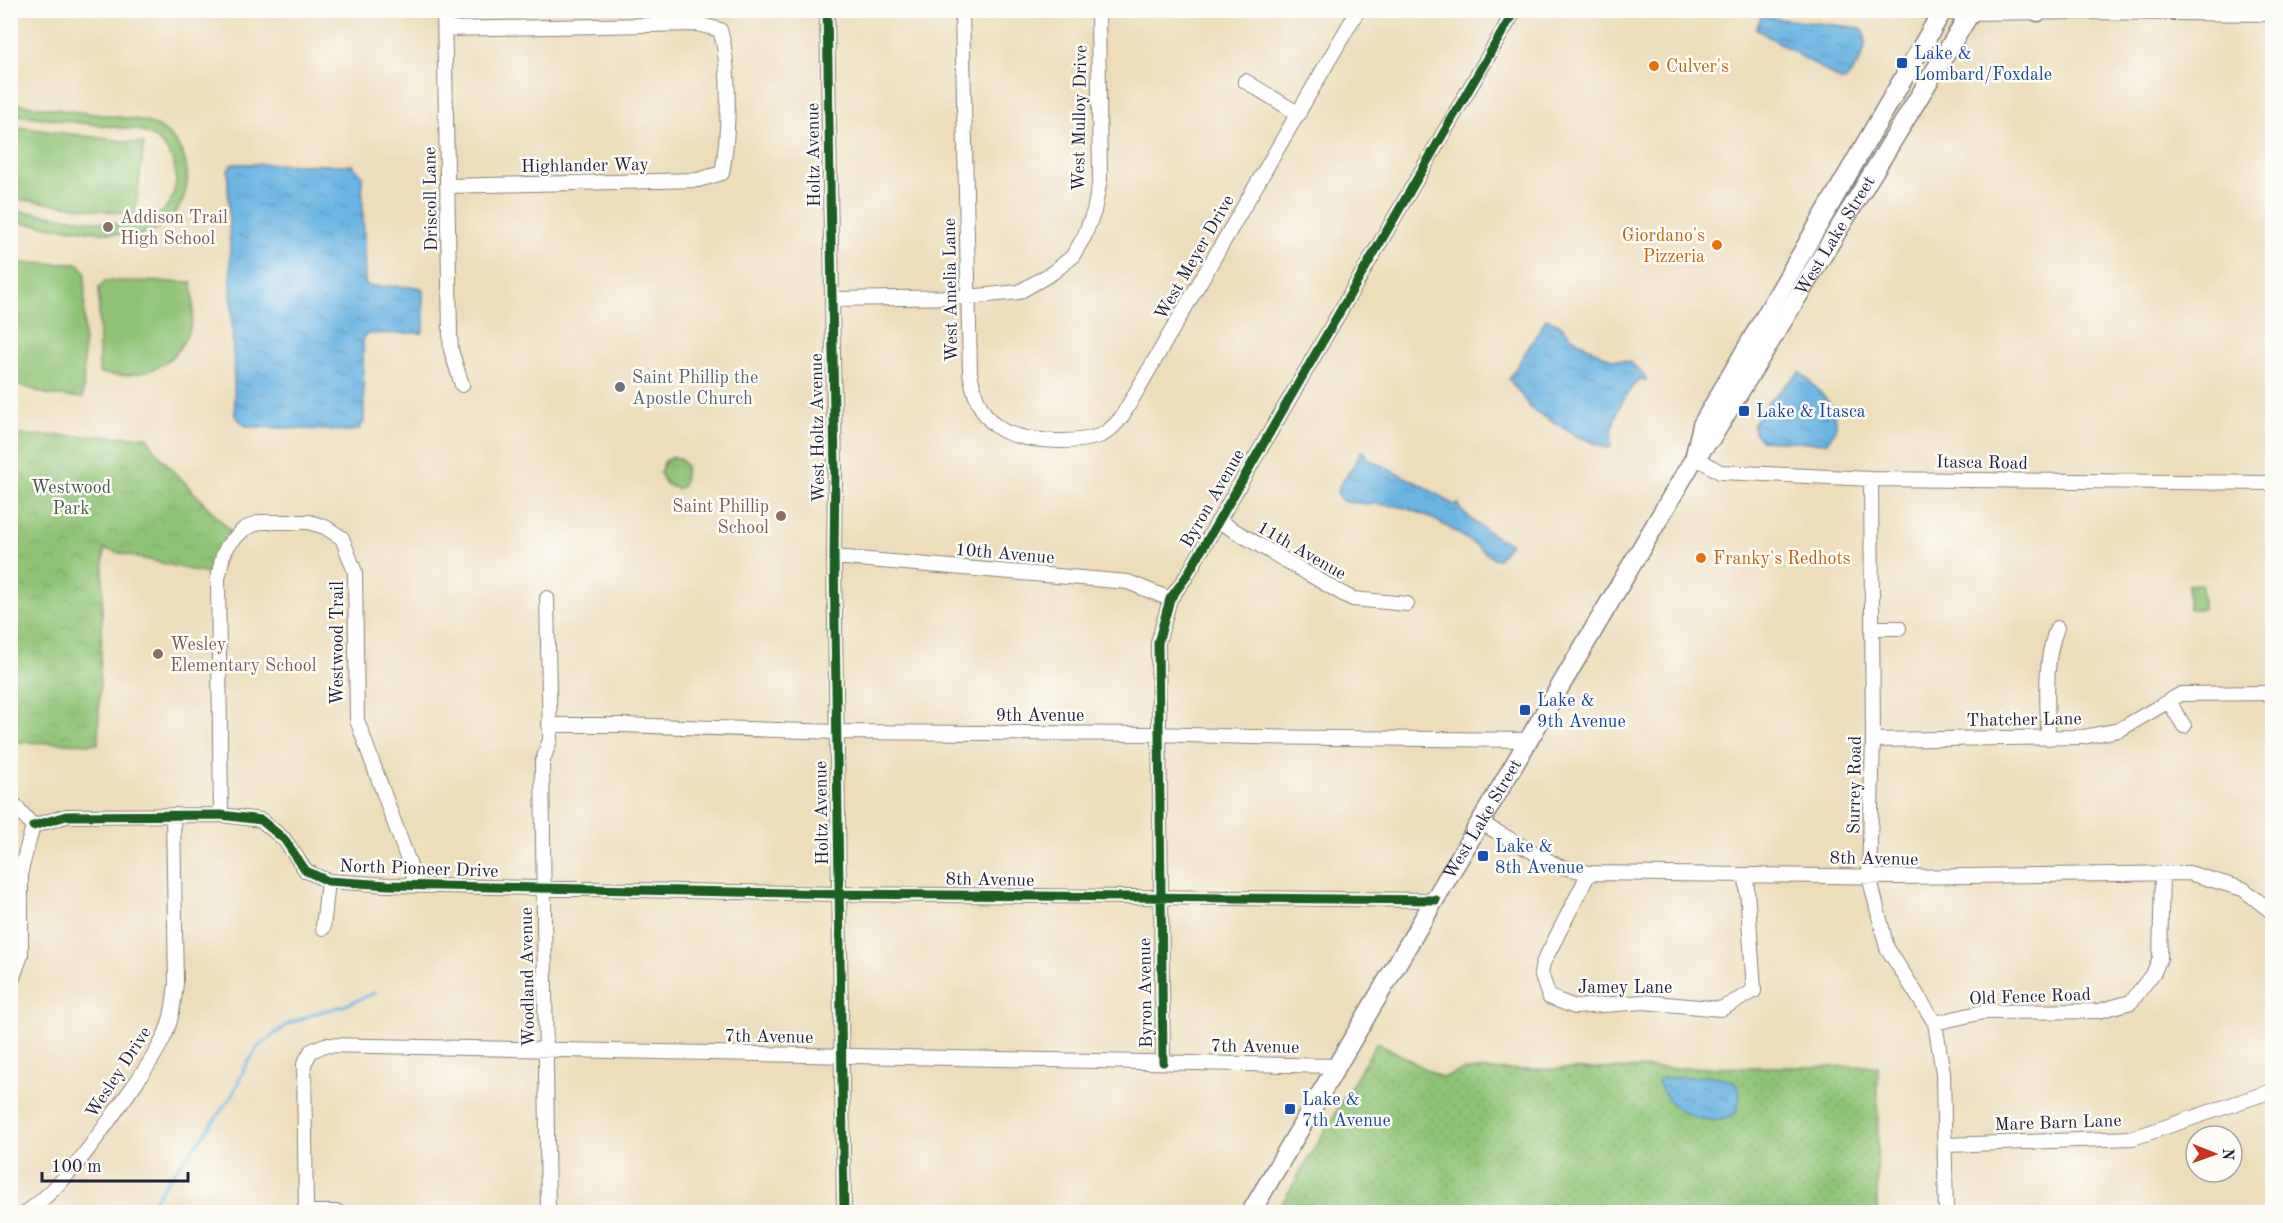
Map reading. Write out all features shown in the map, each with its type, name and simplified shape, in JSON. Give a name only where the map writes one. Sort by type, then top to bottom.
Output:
[{"type":"main road","name":"West Lake Street","points":[[1695,457],[1702,424],[1943,12]]},
{"type":"main road","name":"West Lake Street","points":[[1251,1212],[1695,457],[1708,444],[1972,12]]},
{"type":"street","name":"Driscoll Lane","points":[[444,10],[451,350],[462,385]]},
{"type":"street","name":"Holtz Avenue","points":[[827,10],[832,298]]},
{"type":"street","name":"West Amelia Lane","points":[[962,10],[970,372],[973,390],[986,416],[997,427],[1020,436],[1075,441],[1101,435],[1113,427],[1120,418]]},
{"type":"street","name":"West Mulloy Drive","points":[[832,298],[968,297],[1019,292],[1027,290],[1072,257],[1084,237],[1094,211],[1100,174],[1098,10]]},
{"type":"street","name":"West Meyer Drive","points":[[1120,418],[1358,10]]},
{"type":"street","name":"Byron Avenue","points":[[1163,1062],[1158,643],[1170,599],[1186,577],[1515,10]]},
{"type":"street","points":[[1918,10],[2272,14]]},
{"type":"street","points":[[445,29],[630,18]]},
{"type":"street","name":"Highlander Way","points":[[448,186],[698,180],[722,173],[727,135],[725,53],[720,30],[698,24],[630,18]]},
{"type":"street","points":[[1245,81],[1299,114]]},
{"type":"street","name":"West Holtz Avenue","points":[[832,298],[834,557]]},
{"type":"street","name":"Itasca Road","points":[[1695,457],[1720,472],[1870,479],[2272,483]]},
{"type":"street","name":"Surrey Road","points":[[1870,479],[1873,740],[1869,876],[1887,948],[1935,1023],[1943,1073],[1946,1212]]},
{"type":"street","name":"11th Avenue","points":[[1218,521],[1353,599],[1407,604]]},
{"type":"street","name":"Westwood Trail","points":[[221,815],[218,579],[222,555],[228,544],[244,529],[260,522],[309,522],[325,527],[342,538],[355,572],[355,714],[417,885]]},
{"type":"street","name":"Holtz Avenue","points":[[834,557],[844,1212]]},
{"type":"street","name":"10th Avenue","points":[[834,557],[1128,582],[1170,599]]},
{"type":"street","name":"Woodland Avenue","points":[[548,598],[550,740],[542,763],[548,1212]]},
{"type":"street","points":[[1872,628],[1899,628]]},
{"type":"street","points":[[2048,738],[2047,671],[2051,644],[2057,628]]},
{"type":"street","name":"Thatcher Lane","points":[[1873,740],[2083,737],[2119,730],[2181,694],[2272,693]]},
{"type":"street","points":[[2169,702],[2184,726]]},
{"type":"street","name":"9th Avenue","points":[[549,725],[620,724],[837,732],[1530,740]]},
{"type":"street","points":[[10,987],[21,956],[21,870],[33,826],[14,804]]},
{"type":"street","name":"Wesley Drive","points":[[27,1212],[41,1202],[80,1162],[155,1055],[165,1035],[174,1002],[176,983],[173,815]]},
{"type":"street","name":"North Pioneer Drive","points":[[33,826],[66,816],[221,815],[261,820],[284,838],[306,871],[328,881],[544,888]]},
{"type":"street","name":"8th Avenue","points":[[1481,823],[1558,866],[1590,873],[1869,876],[2189,873],[2243,889],[2271,908]]},
{"type":"street","name":"Jamey Lane","points":[[1590,873],[1543,963],[1541,973],[1549,997],[1575,1007],[1649,1002],[1721,1009],[1755,991],[1746,875]]},
{"type":"street","name":"Old Fence Road","points":[[1935,1023],[1983,1012],[2099,1011],[2131,1002],[2154,972],[2160,958],[2162,873]]},
{"type":"street","name":"North Pioneer Drive","points":[[323,928],[328,881]]},
{"type":"street","name":"8th Avenue","points":[[544,888],[839,894],[1436,900]]},
{"type":"street","name":"7th Avenue","points":[[306,1212],[304,1064],[311,1050],[326,1045],[1336,1066]]},
{"type":"street","name":"Mare Barn Lane","points":[[1946,1144],[2133,1138],[2272,1091]]},
{"type":"street","points":[[301,1212],[338,1212]]},
{"type":"green space","points":[[11,103],[140,120],[161,129],[176,143],[185,161],[187,180],[183,199],[173,216],[156,229],[134,236],[11,222],[11,210],[123,225],[143,223],[159,215],[169,202],[175,187],[175,170],[169,154],[157,140],[138,130],[11,114]]},
{"type":"green space","points":[[11,126],[144,144],[135,215],[11,198]]},
{"type":"green space","points":[[11,263],[79,264],[85,272],[83,398],[49,395],[11,382]]},
{"type":"green space","points":[[105,281],[192,282],[192,323],[183,342],[165,362],[141,373],[113,375],[99,373],[99,287]]},
{"type":"green space","name":"Westwood Park","points":[[11,435],[148,437],[154,450],[234,535],[215,576],[104,549],[98,744],[11,742]]},
{"type":"green space","points":[[673,457],[679,458],[686,466],[684,482],[682,487],[677,489],[666,484],[660,473],[665,461]]},
{"type":"green space","points":[[2202,584],[2203,609],[2189,609],[2188,585]]},
{"type":"green space","points":[[1377,1042],[1442,1078],[1463,1070],[1878,1066],[1877,1212],[1277,1212]]},
{"type":"water","points":[[1761,17],[1862,28],[1865,42],[1862,56],[1846,80],[1842,81],[1756,29]]},
{"type":"water","points":[[232,164],[352,165],[362,175],[365,283],[369,286],[420,287],[423,290],[424,327],[422,333],[368,334],[363,337],[364,422],[358,430],[246,426],[235,416],[228,183],[228,170]]},
{"type":"water","points":[[1546,319],[1559,324],[1573,338],[1598,353],[1611,359],[1630,362],[1645,376],[1646,380],[1640,379],[1633,386],[1618,410],[1611,437],[1611,447],[1607,448],[1577,436],[1531,409],[1509,379]]},
{"type":"water","points":[[1800,372],[1830,405],[1836,424],[1833,434],[1826,443],[1761,440],[1754,432],[1753,424],[1769,401]]},
{"type":"water","points":[[1361,451],[1365,453],[1366,458],[1423,486],[1454,505],[1459,504],[1459,508],[1476,523],[1498,538],[1511,543],[1498,559],[1493,558],[1451,529],[1417,512],[1390,505],[1345,502],[1339,498],[1337,491]]},
{"type":"water","points":[[1725,1078],[1733,1082],[1739,1088],[1735,1113],[1723,1119],[1707,1120],[1679,1110],[1667,1098],[1658,1082],[1660,1079]]},
{"type":"waterway","points":[[146,1212],[233,1094],[245,1067],[259,1046],[288,1024],[374,993]]},
{"type":"cycle path","points":[[827,10],[844,1212]]},
{"type":"cycle path","points":[[1163,1062],[1158,643],[1170,599],[1186,577],[1515,10]]},
{"type":"cycle path","points":[[33,826],[66,816],[221,815],[261,820],[284,839],[306,871],[328,881],[388,885],[839,894],[1436,900]]},
{"type":"place","name":"Lake & Lombard/Foxdale","points":[[1902,63]]},
{"type":"place","name":"Culver's","points":[[1654,66]]},
{"type":"place","name":"Addison Trail High School","points":[[108,227]]},
{"type":"place","name":"Giordano's Pizzeria","points":[[1717,245]]},
{"type":"place","name":"Saint Phillip the Apostle Church","points":[[620,387]]},
{"type":"place","name":"Lake & Itasca","points":[[1744,411]]},
{"type":"place","name":"Saint Phillip School","points":[[781,516]]},
{"type":"place","name":"Franky's Redhots","points":[[1701,558]]},
{"type":"place","name":"Wesley Elementary School","points":[[158,654]]},
{"type":"place","name":"Lake & 9th Avenue","points":[[1525,710]]},
{"type":"place","name":"Lake & 8th Avenue","points":[[1483,856]]},
{"type":"place","name":"Lake & 7th Avenue","points":[[1290,1109]]}]
